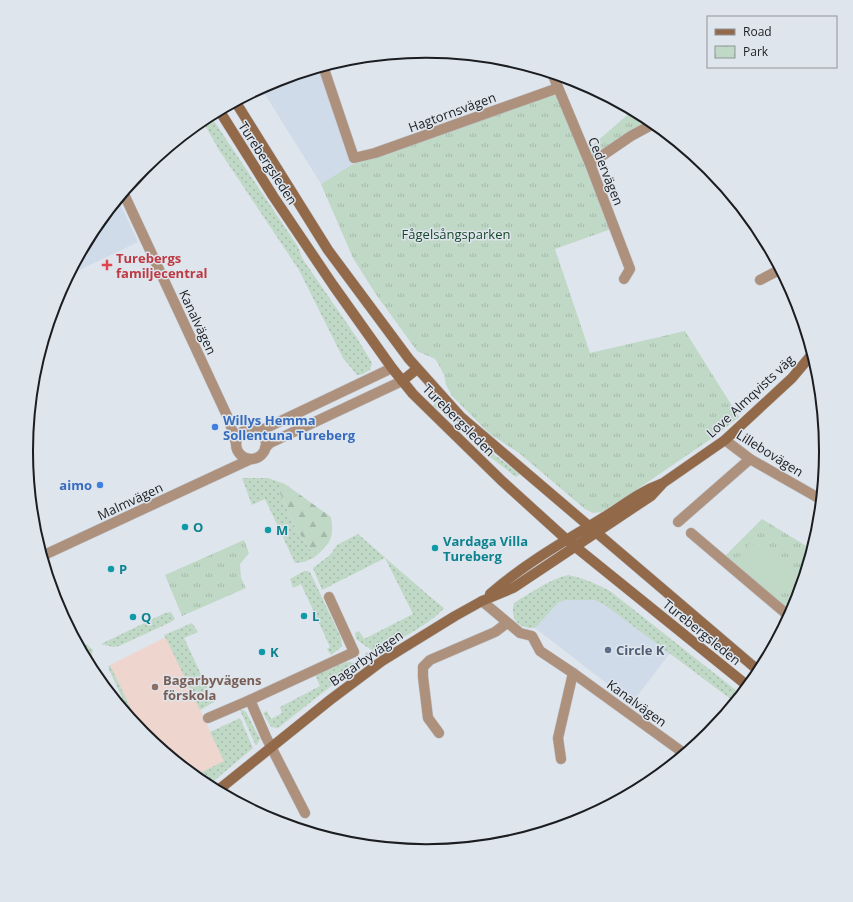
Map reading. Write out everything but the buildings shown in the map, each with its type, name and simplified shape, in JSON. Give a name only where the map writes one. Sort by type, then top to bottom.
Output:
[{"type":"main road","name":"Turebergsleden","points":[[238,106],[328,250],[409,359],[461,417],[755,668]]},
{"type":"main road","name":"Turebergsleden","points":[[222,115],[274,196],[334,285],[402,381],[502,481],[567,540],[744,683]]},
{"type":"main road","name":"Love Almqvists väg","points":[[592,530],[645,490],[663,483],[725,440],[792,378],[809,358]]},
{"type":"main road","points":[[392,368],[409,359]]},
{"type":"main road","points":[[402,381],[417,369]]},
{"type":"main road","name":"Bagarbyvägen","points":[[482,601],[505,581],[567,540],[592,530]]},
{"type":"main road","name":"Bagarbyvägen","points":[[222,787],[382,660],[482,601],[513,588],[575,547],[592,530]]},
{"type":"street","name":"Hagtornsvägen","points":[[325,71],[354,158],[375,153],[558,88]]},
{"type":"street","name":"Cedervägen","points":[[554,79],[590,164],[630,269],[624,279]]},
{"type":"street","points":[[590,164],[631,136],[649,127]]},
{"type":"street","name":"Kanalvägen","points":[[126,198],[229,420],[236,445]]},
{"type":"street","points":[[760,280],[776,272]]},
{"type":"street","points":[[229,469],[240,434],[251,430],[264,429],[392,368]]},
{"type":"street","points":[[236,445],[241,456],[251,459],[260,456],[270,443],[402,381]]},
{"type":"street","points":[[229,420],[262,434],[265,448]]},
{"type":"street","name":"Lillebovägen","points":[[725,440],[750,459],[817,497]]},
{"type":"street","name":"Malmvägen","points":[[46,554],[251,459]]},
{"type":"street","points":[[678,522],[750,459]]},
{"type":"street","points":[[691,533],[785,613]]},
{"type":"street","name":"Bagarbyvägen","points":[[208,718],[354,652],[329,597]]},
{"type":"street","name":"Kanalvägen","points":[[482,601],[520,633],[532,636],[540,651],[573,672],[681,751]]},
{"type":"street","points":[[439,733],[428,718],[423,667],[430,660],[489,635],[507,623]]},
{"type":"street","points":[[561,759],[558,738],[573,672]]},
{"type":"street","points":[[250,700],[266,737],[272,746],[305,813]]},
{"type":"shaded area","points":[[323,72],[353,164],[321,184],[264,93],[300,78]]},
{"type":"shaded area","points":[[120,204],[138,242],[77,271],[99,232]]},
{"type":"shaded area","points":[[567,600],[594,600],[605,605],[670,653],[632,703],[535,628],[559,602]]},
{"type":"shaded area","name":"Bagarbyvägens förskola","points":[[166,637],[224,761],[201,773],[167,747],[132,711],[110,665]]},
{"type":"green space","name":"Fågelsångsparken","points":[[555,93],[561,98],[611,229],[555,249],[590,353],[685,331],[739,417],[715,436],[610,508],[602,512],[593,513],[585,509],[519,453],[490,434],[452,396],[446,385],[444,375],[435,359],[417,351],[375,293],[353,258],[321,184],[353,164]]},
{"type":"green space","points":[[629,114],[645,124],[591,159],[587,150]]},
{"type":"green space","points":[[214,120],[298,247],[302,258],[357,338],[372,363],[370,370],[363,374],[357,375],[343,358],[299,270],[219,150],[205,126]]},
{"type":"green space","points":[[437,401],[476,441],[520,474],[516,477],[481,450],[440,410],[433,406]]},
{"type":"green space","points":[[242,478],[268,478],[285,484],[280,484],[280,493],[294,525],[315,557],[304,562],[295,563],[265,499],[252,505]]},
{"type":"green space","points":[[280,484],[285,484],[331,517],[332,530],[330,540],[325,548],[315,557],[294,525],[280,493]]},
{"type":"green space","points":[[762,519],[808,547],[787,609],[724,557]]},
{"type":"green space","points":[[358,534],[444,608],[431,620],[378,652],[353,670],[278,728],[271,727],[263,713],[267,711],[271,719],[282,713],[280,707],[320,686],[315,675],[346,662],[356,663],[364,658],[365,654],[372,650],[356,639],[355,633],[359,631],[364,639],[413,614],[385,558],[322,590],[313,568],[330,555],[337,545]]},
{"type":"green space","points":[[244,540],[249,553],[240,564],[241,578],[246,588],[182,616],[165,575]]},
{"type":"green space","points":[[750,543],[791,576],[794,573],[776,596],[735,562]]},
{"type":"green space","points":[[304,571],[310,572],[341,638],[342,646],[331,655],[327,649],[330,647],[301,584],[293,588],[290,579]]},
{"type":"green space","points":[[568,575],[579,578],[610,591],[738,692],[731,700],[605,605],[594,600],[567,600],[559,602],[535,628],[520,625],[514,618],[514,603],[547,583]]},
{"type":"green space","points":[[171,612],[175,619],[171,622],[119,646],[113,647],[101,644],[165,613]]},
{"type":"green space","points":[[192,623],[198,632],[184,638],[214,702],[200,710],[164,635]]},
{"type":"green space","points":[[86,644],[93,650],[92,658],[86,648],[84,645]]},
{"type":"green space","points":[[110,665],[132,711],[124,702],[108,667]]},
{"type":"green space","points":[[240,710],[246,712],[260,739],[256,746]]},
{"type":"green space","points":[[240,718],[253,748],[213,781],[201,773],[224,761],[210,732]]},
{"type":"place","name":"Turebergs familjecentral","points":[[107,265]]},
{"type":"place","name":"Willys Hemma Sollentuna Tureberg","points":[[215,427]]},
{"type":"place","name":"aimo","points":[[100,485]]},
{"type":"place","name":"O","points":[[185,527]]},
{"type":"place","name":"M","points":[[268,530]]},
{"type":"place","name":"Vardaga Villa Tureberg","points":[[435,548]]},
{"type":"place","name":"P","points":[[111,569]]},
{"type":"place","name":"L","points":[[304,616]]},
{"type":"place","name":"Q","points":[[133,617]]},
{"type":"place","name":"Circle K","points":[[608,650]]},
{"type":"place","name":"K","points":[[262,652]]},
{"type":"place","name":"Bagarbyvägens förskola","points":[[155,687]]}]
